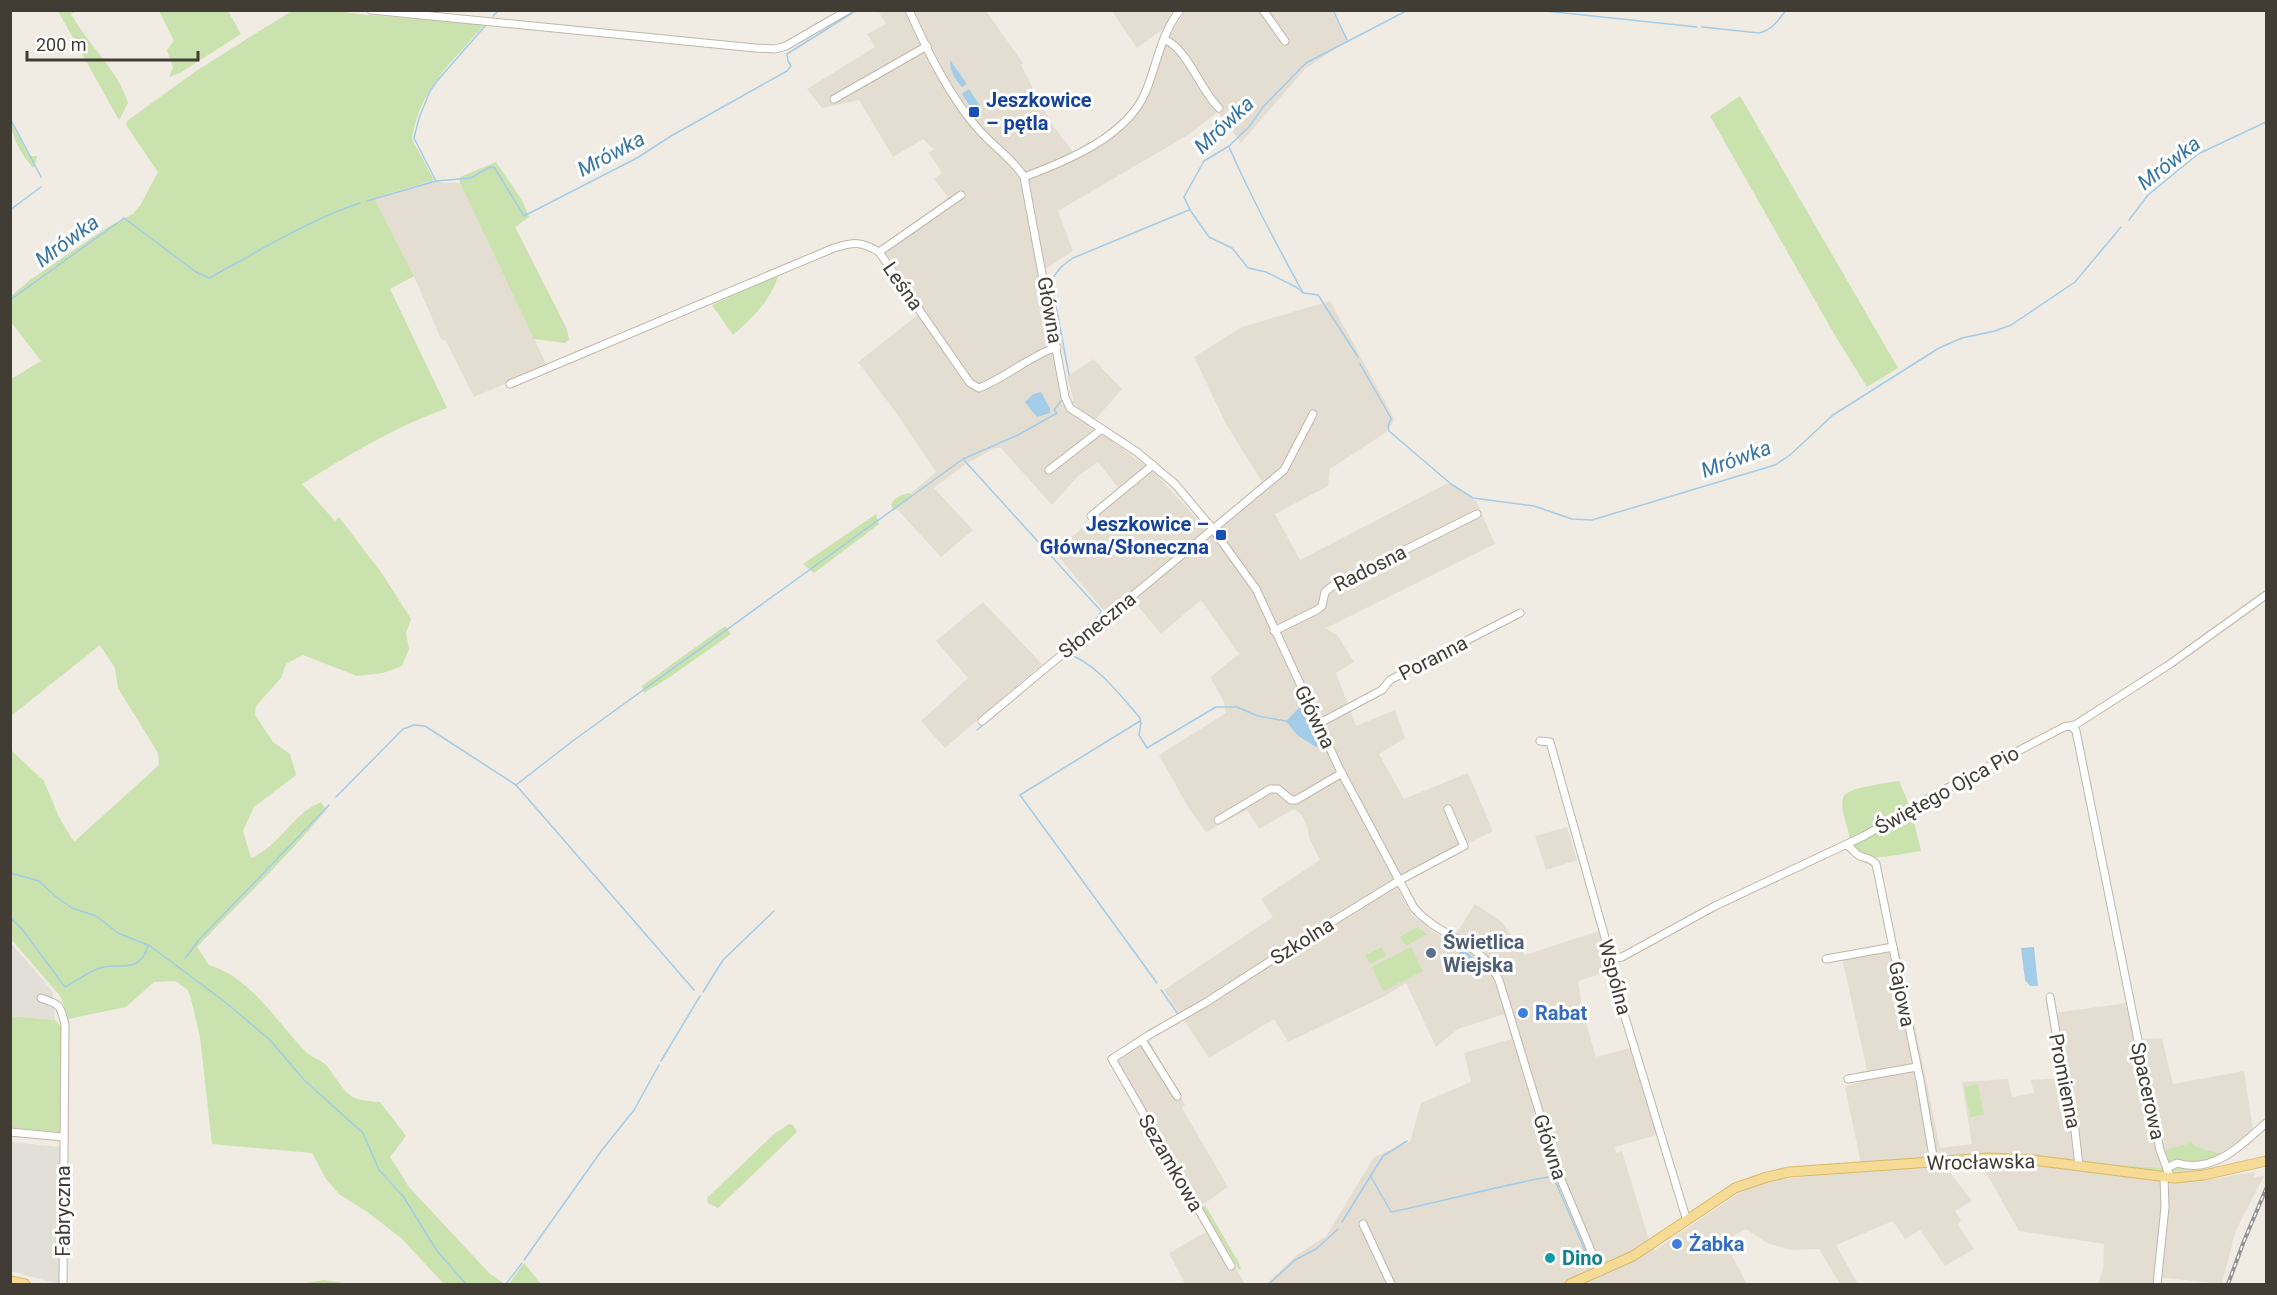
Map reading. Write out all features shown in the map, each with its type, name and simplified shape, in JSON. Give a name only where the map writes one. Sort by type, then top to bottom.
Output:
[{"type":"main road","name":"Wrocławska","points":[[1570,1284],[1600,1272],[1649,1246],[1735,1188],[1789,1172],[1994,1158],[2167,1174],[2204,1175],[2266,1161]]},
{"type":"main road","points":[[10,1281],[25,1284]]},
{"type":"street","points":[[370,10],[775,49],[798,40],[848,10]]},
{"type":"street","points":[[909,10],[948,87],[965,112],[1024,177],[1078,153],[1114,131],[1133,113],[1147,90],[1164,39],[1180,10]]},
{"type":"street","points":[[1263,10],[1285,41]]},
{"type":"street","points":[[1164,39],[1178,49],[1211,100],[1219,108]]},
{"type":"street","points":[[834,99],[927,46]]},
{"type":"street","name":"Główna","points":[[1024,177],[1065,397],[1070,408],[1153,465],[1175,484],[1212,528],[1256,589],[1342,773],[1420,915],[1477,950],[1493,967],[1499,980],[1557,1170],[1600,1272]]},
{"type":"street","points":[[879,252],[960,195]]},
{"type":"street","name":"Leśna","points":[[510,384],[834,248],[860,243],[879,252],[970,383],[979,388],[1057,347]]},
{"type":"street","name":"Słoneczna","points":[[982,721],[1212,528],[1277,477],[1284,470],[1313,414]]},
{"type":"street","points":[[1049,470],[1102,429]]},
{"type":"street","points":[[1091,516],[1153,465]]},
{"type":"street","name":"Radosna","points":[[1274,631],[1317,610],[1322,606],[1325,591],[1331,587],[1477,514]]},
{"type":"street","name":"Świętego Ojca Pio","points":[[1611,959],[1628,954],[1714,906],[1881,827],[1902,812],[2058,730],[2072,727],[2170,664],[2266,595]]},
{"type":"street","name":"Poranna","points":[[1318,724],[1382,690],[1390,680],[1520,613]]},
{"type":"street","name":"Spacerowa","points":[[2072,727],[2076,731],[2130,1004],[2167,1174],[2157,1284]]},
{"type":"street","name":"Wspólna","points":[[1540,741],[1550,742],[1611,959],[1618,994],[1687,1221]]},
{"type":"street","points":[[1218,820],[1272,788],[1278,789],[1291,800],[1296,800],[1342,773]]},
{"type":"street","name":"Szkolna","points":[[1112,1059],[1205,1004],[1400,880],[1464,846],[1448,809]]},
{"type":"street","name":"Gajowa","points":[[1845,845],[1851,847],[1858,855],[1870,857],[1876,864],[1934,1162]]},
{"type":"street","points":[[1826,959],[1893,947]]},
{"type":"street","name":"Promienna","points":[[2050,997],[2065,1087],[2073,1113],[2079,1166]]},
{"type":"street","name":"Fabryczna","points":[[41,998],[56,1003],[62,1010],[65,1025],[63,1284]]},
{"type":"street","points":[[1142,1040],[1177,1096]]},
{"type":"street","name":"Sezamkowa","points":[[1112,1059],[1231,1266]]},
{"type":"street","points":[[1848,1079],[1917,1067]]},
{"type":"street","points":[[2167,1174],[2177,1163],[2184,1166],[2206,1164],[2227,1156],[2266,1123]]},
{"type":"street","points":[[10,1132],[63,1137]]},
{"type":"street","points":[[1363,1224],[1391,1284]]},
{"type":"shaded area","points":[[878,11],[986,11],[1023,63],[1021,65],[1051,123],[1077,157],[1123,127],[1134,117],[1145,100],[1170,35],[1185,11],[1332,11],[1347,41],[1305,69],[1241,143],[1218,112],[1188,135],[1058,211],[1073,251],[1039,273],[1051,345],[1067,408],[1153,471],[1209,535],[1267,490],[1226,424],[1194,357],[1242,327],[1330,301],[1394,418],[1385,433],[1330,469],[1328,486],[1275,514],[1300,560],[1448,483],[1476,501],[1495,544],[1326,628],[1338,636],[1354,662],[1336,673],[1356,726],[1395,710],[1405,738],[1379,754],[1404,799],[1468,773],[1493,831],[1393,880],[1412,915],[1450,944],[1475,904],[1502,922],[1525,955],[1605,929],[1616,969],[1578,981],[1583,1013],[1596,1057],[1637,1046],[1663,1133],[1615,1147],[1616,1153],[1622,1151],[1649,1240],[1655,1250],[1738,1194],[1768,1180],[1861,1172],[1845,1087],[1869,1079],[1842,958],[1899,948],[1940,1148],[1972,1144],[1962,1082],[2008,1079],[2012,1097],[2034,1093],[2031,1080],[2062,1078],[2054,1013],[2134,1002],[2142,1039],[2162,1038],[2173,1084],[2244,1071],[2253,1130],[2209,1167],[2186,1175],[2188,1183],[2255,1172],[2254,1177],[2264,1176],[2236,1230],[2222,1284],[2156,1277],[2155,1284],[2098,1284],[2103,1269],[2104,1244],[2019,1231],[1981,1164],[1948,1170],[1972,1201],[1955,1211],[1961,1220],[1958,1225],[1974,1249],[1945,1266],[1920,1230],[1905,1239],[1893,1221],[1836,1245],[1858,1284],[1840,1284],[1819,1249],[1791,1250],[1767,1243],[1746,1229],[1724,1241],[1747,1284],[1266,1284],[1297,1255],[1326,1236],[1374,1157],[1410,1142],[1421,1103],[1471,1082],[1464,1053],[1511,1039],[1508,1024],[1504,1014],[1458,1029],[1436,1047],[1406,983],[1385,996],[1288,1042],[1274,1019],[1209,1058],[1164,990],[1273,917],[1261,899],[1320,860],[1309,838],[1302,815],[1294,809],[1259,829],[1247,810],[1206,832],[1188,807],[1159,755],[1226,713],[1223,700],[1210,677],[1239,654],[1201,600],[1161,634],[1132,599],[1110,618],[1047,543],[1074,535],[1123,494],[1098,462],[1078,476],[1052,505],[1001,448],[994,448],[963,466],[934,488],[973,530],[941,557],[895,507],[936,472],[858,362],[924,310],[885,253],[943,210],[947,196],[934,179],[942,173],[929,153],[934,149],[923,139],[893,157],[859,100],[822,108],[807,89],[875,47],[867,34],[886,24]]},
{"type":"shaded area","points":[[1112,11],[1173,11],[1163,29],[1137,48]]},
{"type":"shaded area","points":[[434,180],[443,183],[460,183],[547,366],[474,397],[446,341],[441,339],[414,276],[374,198]]},
{"type":"shaded area","points":[[1093,359],[1122,389],[1095,420],[1072,403],[1073,398],[1067,377]]},
{"type":"shaded area","points":[[983,602],[1042,664],[945,748],[921,721],[968,678],[936,641]]},
{"type":"shaded area","points":[[1567,827],[1577,860],[1546,870],[1535,836]]},
{"type":"shaded area","points":[[10,942],[53,992],[55,1020],[11,1016]]},
{"type":"shaded area","points":[[1149,1040],[1185,1105],[1182,1108],[1228,1187],[1201,1206],[1245,1284],[1185,1284],[1169,1253],[1206,1232],[1111,1063]]},
{"type":"shaded area","points":[[11,1142],[60,1147],[59,1284],[11,1271]]},
{"type":"green space","points":[[298,10],[340,11],[485,24],[439,76],[422,105],[416,121],[412,139],[434,180],[374,198],[414,276],[390,289],[447,408],[372,442],[302,484],[335,521],[339,517],[383,575],[411,619],[406,633],[409,649],[402,666],[383,673],[357,676],[303,655],[286,664],[281,678],[256,706],[255,715],[273,742],[290,754],[296,775],[254,807],[243,831],[251,858],[270,846],[311,807],[321,802],[326,810],[279,863],[197,947],[209,965],[224,971],[250,990],[306,1052],[327,1066],[349,1094],[358,1099],[380,1102],[406,1136],[390,1157],[409,1187],[490,1274],[505,1284],[444,1284],[401,1238],[339,1194],[326,1179],[312,1153],[212,1144],[200,1037],[188,990],[175,981],[154,982],[126,1007],[68,1019],[61,997],[11,939],[11,750],[44,781],[59,817],[75,841],[159,765],[158,753],[118,688],[115,668],[100,645],[11,716],[11,379],[41,361],[11,322],[11,296],[30,280],[108,227],[133,214],[141,204],[158,172],[126,125],[127,121],[196,71],[290,12]]},
{"type":"green space","points":[[58,11],[76,11],[71,14],[118,81],[128,103],[119,120]]},
{"type":"green space","points":[[159,11],[228,11],[241,34],[180,73],[169,77],[173,68],[167,50],[174,41]]},
{"type":"green space","points":[[1740,96],[1898,368],[1867,387],[1837,339],[1710,116]]},
{"type":"green space","points":[[11,120],[29,156],[37,156],[34,168],[18,146]]},
{"type":"green space","points":[[496,162],[522,200],[529,217],[515,227],[567,329],[569,340],[565,343],[534,339],[460,183],[460,177]]},
{"type":"green space","points":[[779,274],[760,308],[733,335],[712,305]]},
{"type":"green space","points":[[909,493],[911,495],[895,510],[891,506],[896,498]]},
{"type":"green space","points":[[876,514],[879,524],[814,573],[803,564]]},
{"type":"green space","points":[[725,626],[731,634],[644,693],[642,686]]},
{"type":"green space","points":[[1899,781],[1911,809],[1921,851],[1882,857],[1861,855],[1855,850],[1851,841],[1843,810],[1843,798],[1846,794],[1859,788]]},
{"type":"green space","points":[[1417,927],[1427,934],[1406,946],[1400,937]]},
{"type":"green space","points":[[1382,947],[1386,956],[1370,964],[1365,955]]},
{"type":"green space","points":[[1411,947],[1423,971],[1383,991],[1372,967]]},
{"type":"green space","points":[[10,1016],[55,1020],[62,1027],[60,1132],[11,1128]]},
{"type":"green space","points":[[1978,1084],[1984,1115],[1970,1117],[1964,1087]]},
{"type":"green space","points":[[789,1124],[793,1125],[797,1132],[718,1208],[708,1203],[707,1198],[774,1134]]},
{"type":"green space","points":[[2192,1143],[2196,1147],[2221,1154],[2201,1168],[2157,1173],[2130,1166],[2163,1168],[2159,1151]]},
{"type":"green space","points":[[1205,1205],[1241,1269],[1239,1270],[1202,1207]]},
{"type":"green space","points":[[524,1263],[541,1284],[509,1284]]},
{"type":"green space","points":[[324,1280],[350,1284],[301,1284]]},
{"type":"water","points":[[950,60],[967,84],[962,87],[953,75]]},
{"type":"water","points":[[969,89],[980,106],[973,111],[962,94]]},
{"type":"water","points":[[1041,392],[1050,413],[1037,417],[1025,402],[1033,394]]},
{"type":"water","points":[[1300,707],[1319,745],[1316,747],[1297,735],[1286,721]]},
{"type":"water","points":[[2034,947],[2038,986],[2030,986],[2025,980],[2021,948]]},
{"type":"water","points":[[1462,949],[1481,966],[1463,970],[1458,954]]},
{"type":"waterway","points":[[493,16],[499,10]]},
{"type":"waterway","name":"Mrówka","points":[[367,201],[436,181],[471,178],[494,167],[524,216],[637,158],[671,136],[787,71],[791,66],[787,54],[857,10]]},
{"type":"waterway","name":"Mrówka","points":[[1333,10],[1347,40]]},
{"type":"waterway","name":"Mrówka","points":[[1358,357],[1318,295],[1304,293],[1266,272],[1248,268],[1232,248],[1209,237],[1190,210],[1184,197],[1204,161],[1229,146],[1249,127],[1263,107],[1306,63],[1408,10]]},
{"type":"waterway","points":[[1536,10],[1697,27]]},
{"type":"waterway","points":[[1702,27],[1764,32],[1786,10]]},
{"type":"waterway","points":[[436,181],[414,138],[419,118],[430,91],[437,81],[486,25]]},
{"type":"waterway","points":[[10,118],[41,177]]},
{"type":"waterway","name":"Mrówka","points":[[2129,220],[2148,195],[2198,154],[2266,122]]},
{"type":"waterway","points":[[1229,147],[1255,203],[1303,293]]},
{"type":"waterway","points":[[10,210],[41,187]]},
{"type":"waterway","name":"Mrówka","points":[[10,300],[124,218],[196,272],[209,278],[303,227],[360,203]]},
{"type":"waterway","points":[[1069,375],[1051,280],[1062,266],[1073,258],[1189,210]]},
{"type":"waterway","name":"Mrówka","points":[[1360,364],[1391,418],[1389,431],[1451,484],[1473,498],[1534,506],[1572,519],[1592,520],[1775,465],[1790,455],[1833,415],[1939,348],[1962,338],[2011,325],[2075,282],[2121,227]]},
{"type":"waterway","points":[[336,797],[403,729],[414,725],[425,726],[516,785],[574,740],[963,459],[1018,435],[1057,413],[1054,410],[1061,401]]},
{"type":"waterway","points":[[963,459],[1101,611],[1099,616],[1059,650]]},
{"type":"waterway","points":[[1068,654],[1098,672],[1140,718],[1139,735],[1147,748],[1216,707],[1237,707],[1258,716],[1286,721]]},
{"type":"waterway","points":[[977,730],[1036,680]]},
{"type":"waterway","points":[[1140,721],[1020,795],[1157,983]]},
{"type":"waterway","points":[[516,785],[694,990]]},
{"type":"waterway","points":[[185,959],[198,941],[329,805]]},
{"type":"waterway","points":[[10,873],[39,881],[72,908],[96,916],[118,933],[150,946],[225,1002],[270,1040],[304,1080],[363,1133],[379,1170],[403,1196],[437,1251],[466,1284]]},
{"type":"waterway","points":[[703,992],[723,960],[774,911]]},
{"type":"waterway","points":[[10,917],[22,929],[65,987],[100,968],[134,964],[140,961],[148,946]]},
{"type":"waterway","points":[[1161,990],[1178,1014]]},
{"type":"waterway","points":[[661,1061],[700,996]]},
{"type":"waterway","points":[[524,1260],[602,1150],[634,1110],[659,1065]]},
{"type":"waterway","points":[[1342,1222],[1383,1156],[1407,1141]]},
{"type":"waterway","points":[[1370,1175],[1391,1212],[1553,1176],[1589,1260],[1588,1268]]},
{"type":"waterway","points":[[1269,1284],[1295,1260],[1316,1249],[1338,1229]]},
{"type":"waterway","points":[[506,1284],[522,1263]]},
{"type":"railway","points":[[2228,1284],[2266,1189]]},
{"type":"place","name":"Jeszkowice – pętla","points":[[974,112]]},
{"type":"place","name":"Jeszkowice – Główna/Słoneczna","points":[[1221,535]]},
{"type":"place","name":"Świetlica Wiejska","points":[[1431,953]]},
{"type":"place","name":"Rabat","points":[[1523,1013]]},
{"type":"place","name":"Żabka","points":[[1677,1244]]},
{"type":"place","name":"Dino","points":[[1550,1258]]}]
